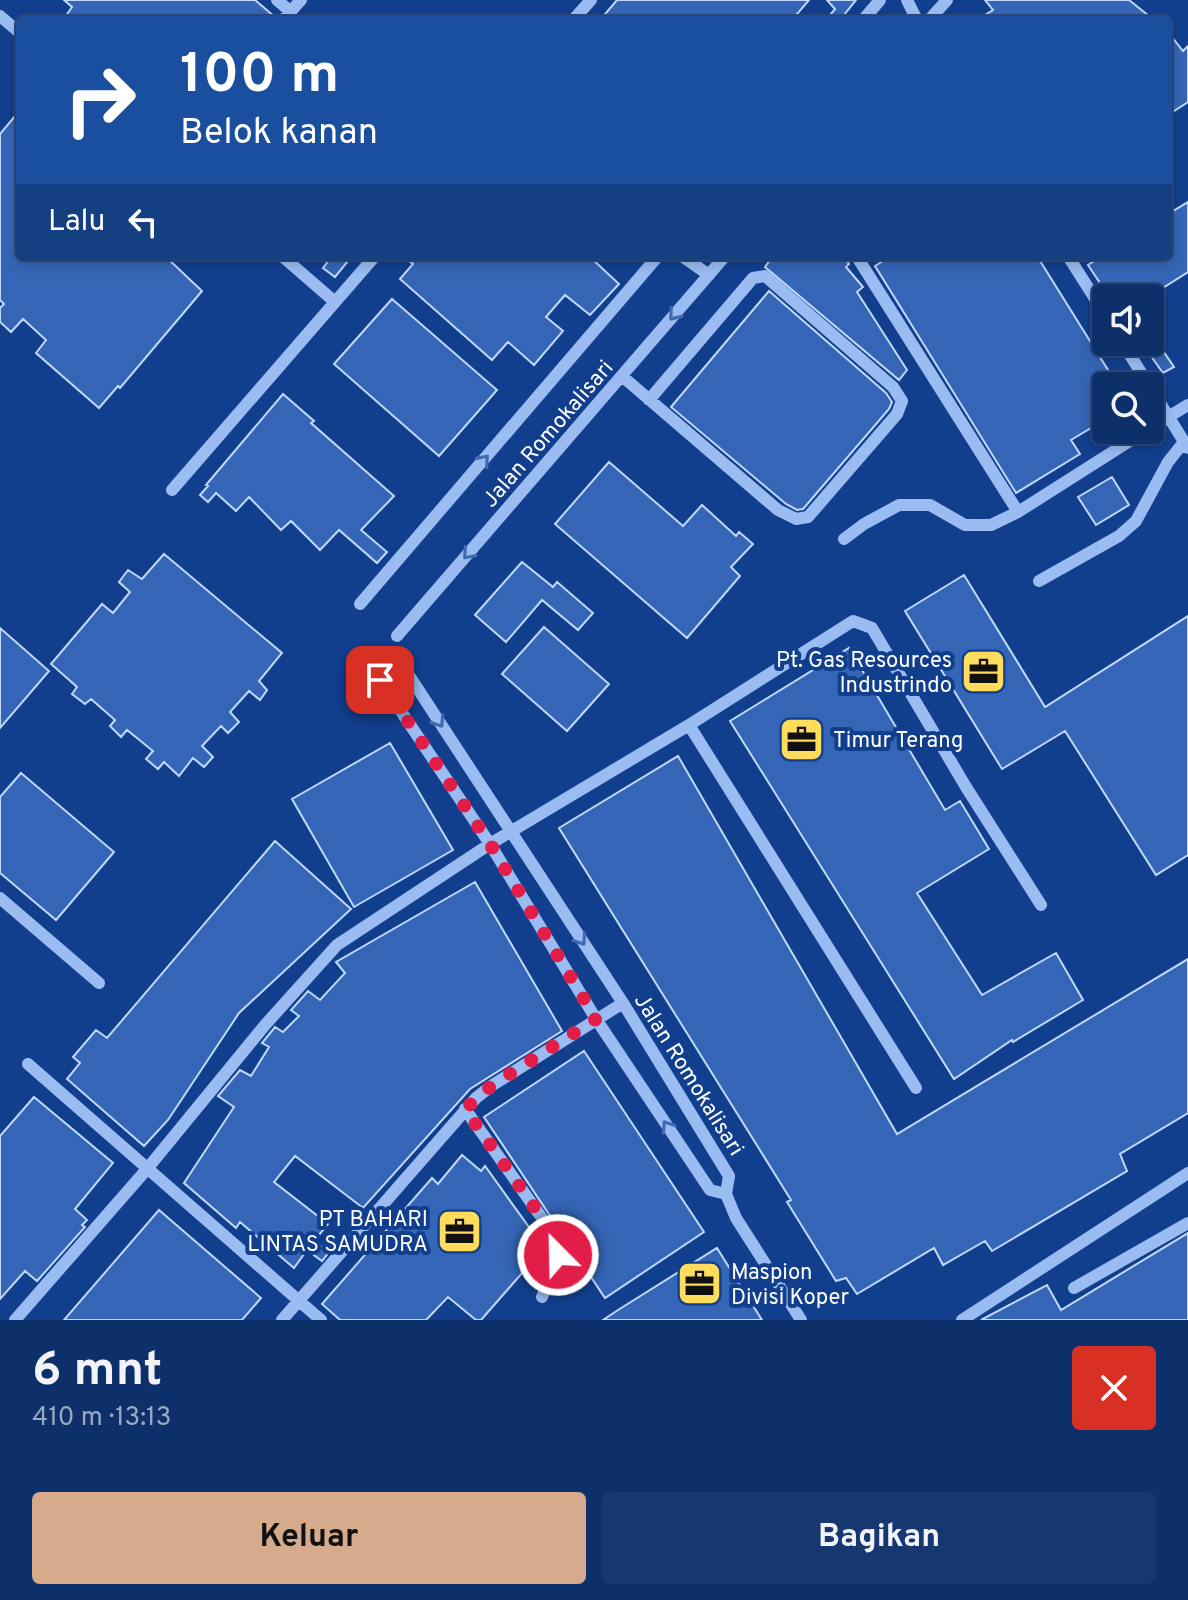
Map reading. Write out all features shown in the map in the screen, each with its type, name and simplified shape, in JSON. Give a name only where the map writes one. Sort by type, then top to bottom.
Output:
[{"type":"lane","points":[[277,0],[287,16],[301,0]]},
{"type":"lane","points":[[577,16],[591,0]]},
{"type":"lane","points":[[866,16],[880,0]]},
{"type":"lane","points":[[933,16],[947,0]]},
{"type":"lane","points":[[0,16],[16,30]]},
{"type":"lane","points":[[287,260],[335,302]]},
{"type":"lane","points":[[172,490],[372,260]]},
{"type":"lane","name":"Jalan Romokalisari","points":[[360,604],[655,260]]},
{"type":"lane","points":[[688,260],[709,275]]},
{"type":"lane","name":"Jalan Romokalisari","points":[[397,636],[722,260]]},
{"type":"lane","points":[[859,260],[1018,512]]},
{"type":"lane","points":[[1071,260],[1092,294]]},
{"type":"lane","points":[[623,377],[649,400],[778,510],[796,519],[808,517],[897,414],[902,401],[893,387],[765,276],[753,278],[649,400]]},
{"type":"lane","points":[[1039,581],[1119,536],[1136,521],[1168,462],[1186,445],[1131,356]]},
{"type":"lane","points":[[1164,419],[1188,405]]},
{"type":"lane","points":[[844,539],[899,505],[930,505],[965,525],[991,525],[1018,512],[1125,444]]},
{"type":"lane","points":[[15,1320],[147,1169],[265,1025],[337,945],[490,844],[689,725],[853,621],[872,628],[966,787],[1041,905]]},
{"type":"lane","name":"Jalan Romokalisari","points":[[380,680],[490,844],[596,1019],[710,1190],[726,1194],[729,1176],[623,1003],[397,657]]},
{"type":"lane","points":[[689,725],[916,1088]]},
{"type":"lane","points":[[0,898],[99,983]]},
{"type":"lane","points":[[282,1320],[465,1109],[491,1086],[623,1003]]},
{"type":"lane","points":[[28,1064],[321,1320]]},
{"type":"lane","points":[[465,1109],[559,1246],[542,1297]]},
{"type":"lane","points":[[963,1320],[1188,1173]]},
{"type":"lane","points":[[726,1194],[736,1218],[801,1320]]},
{"type":"lane","points":[[1074,1288],[1188,1223]]},
{"type":"building","points":[[64,0],[255,0],[274,16],[66,16],[72,7]]},
{"type":"building","points":[[617,0],[809,0],[795,16],[603,16]]},
{"type":"building","points":[[827,0],[856,0],[843,16],[829,16],[835,9]]},
{"type":"building","points":[[985,0],[1129,0],[1149,16],[983,16],[993,10]]},
{"type":"building","points":[[1172,37],[1183,51],[1188,46],[1188,102],[1172,112]]},
{"type":"building","points":[[16,115],[16,260],[169,260],[202,291],[120,388],[118,386],[99,408],[36,353],[46,340],[23,319],[11,332],[0,322],[0,308],[4,304],[0,300],[0,134]]},
{"type":"building","points":[[1188,202],[1188,272],[1164,287],[1164,284],[1101,284],[1088,265],[1096,260],[1172,260],[1172,212]]},
{"type":"building","points":[[329,260],[349,260],[335,277],[323,268]]},
{"type":"building","points":[[408,260],[593,260],[619,284],[590,315],[565,295],[546,317],[563,331],[534,365],[508,342],[492,360],[400,279],[413,264]]},
{"type":"building","points":[[770,260],[846,260],[849,264],[846,267],[863,287],[857,292],[907,370],[899,380],[765,267]]},
{"type":"building","points":[[885,260],[1039,260],[1092,344],[1092,356],[1099,356],[1109,372],[1092,372],[1092,427],[1071,440],[1080,454],[1016,493],[875,266]]},
{"type":"building","points":[[769,291],[886,393],[892,402],[803,509],[797,510],[671,407]]},
{"type":"building","points":[[392,299],[497,390],[439,456],[334,364]]},
{"type":"building","points":[[1164,352],[1174,367],[1162,372],[1151,356],[1164,356]]},
{"type":"building","points":[[283,394],[314,421],[311,423],[394,496],[361,530],[387,552],[377,563],[339,530],[320,550],[291,521],[281,530],[249,497],[236,511],[216,493],[208,502],[200,495]]},
{"type":"building","points":[[609,462],[683,526],[702,505],[736,536],[739,532],[753,544],[731,567],[740,576],[687,638],[555,524]]},
{"type":"building","points":[[1112,477],[1129,505],[1096,525],[1078,497]]},
{"type":"building","points":[[164,554],[282,653],[259,681],[267,690],[260,700],[249,691],[230,712],[239,722],[228,733],[221,726],[202,746],[213,757],[204,767],[193,758],[179,776],[164,762],[158,769],[146,759],[153,751],[127,730],[121,737],[110,726],[115,720],[91,699],[85,704],[72,694],[77,687],[51,664],[102,604],[113,613],[130,592],[119,582],[128,570],[142,579]]},
{"type":"building","points":[[522,562],[553,587],[557,582],[593,613],[578,630],[542,600],[506,642],[475,615]]},
{"type":"building","points":[[964,575],[1045,707],[1188,616],[1188,855],[1156,875],[1065,731],[1002,769],[905,611]]},
{"type":"building","points":[[544,627],[609,684],[567,731],[502,674]]},
{"type":"building","points":[[0,628],[49,671],[0,728]]},
{"type":"building","points":[[849,648],[945,810],[960,801],[989,849],[917,893],[982,995],[1056,953],[1083,1000],[1012,1040],[954,1079],[730,721]]},
{"type":"building","points":[[390,743],[453,850],[354,907],[292,799]]},
{"type":"building","points":[[678,756],[897,1134],[1188,959],[1188,1113],[1120,1154],[1127,1171],[992,1251],[985,1241],[943,1265],[934,1248],[857,1294],[846,1278],[836,1281],[787,1202],[791,1200],[559,828]]},
{"type":"building","points":[[21,773],[114,852],[56,920],[0,873],[0,797]]},
{"type":"building","points":[[275,841],[351,909],[239,1013],[168,1120],[144,1146],[67,1079],[80,1063],[73,1057],[96,1030],[107,1038]]},
{"type":"building","points":[[475,882],[562,1031],[470,1089],[363,1208],[295,1156],[274,1182],[328,1224],[314,1241],[329,1252],[322,1261],[307,1250],[294,1268],[240,1222],[236,1228],[184,1183],[234,1107],[218,1096],[240,1070],[251,1076],[269,1047],[262,1043],[275,1027],[283,1032],[299,1016],[291,1010],[308,991],[320,1000],[345,973],[336,962]]},
{"type":"building","points":[[584,1051],[704,1232],[605,1298],[484,1117]]},
{"type":"building","points":[[34,1097],[113,1163],[75,1209],[87,1220],[82,1225],[85,1227],[37,1281],[25,1271],[0,1299],[0,1136]]},
{"type":"building","name":"PT BAHARI LINTAS SAMUDRA","points":[[462,1155],[481,1171],[485,1166],[544,1248],[481,1320],[476,1320],[448,1297],[426,1320],[340,1320],[322,1304],[432,1178],[438,1184]]},
{"type":"building","points":[[159,1210],[261,1298],[242,1320],[64,1320]]},
{"type":"building","points":[[1188,1233],[1188,1320],[981,1320],[1047,1285],[1061,1310]]},
{"type":"building","name":"Maspion Divisi Koper","points":[[717,1248],[762,1320],[603,1320],[618,1310]]},
{"type":"place","name":"Pt. Gas Resources Industrindo","points":[[983,672]]},
{"type":"place","name":"Timur Terang","points":[[802,739]]},
{"type":"place","name":"PT BAHARI LINTAS SAMUDRA","points":[[459,1231]]},
{"type":"place","name":"Maspion Divisi Koper","points":[[700,1284]]},
{"type":"route","points":[[380,680],[490,844],[596,1019],[491,1086],[465,1109],[554,1235],[559,1246],[558,1255]]}]
